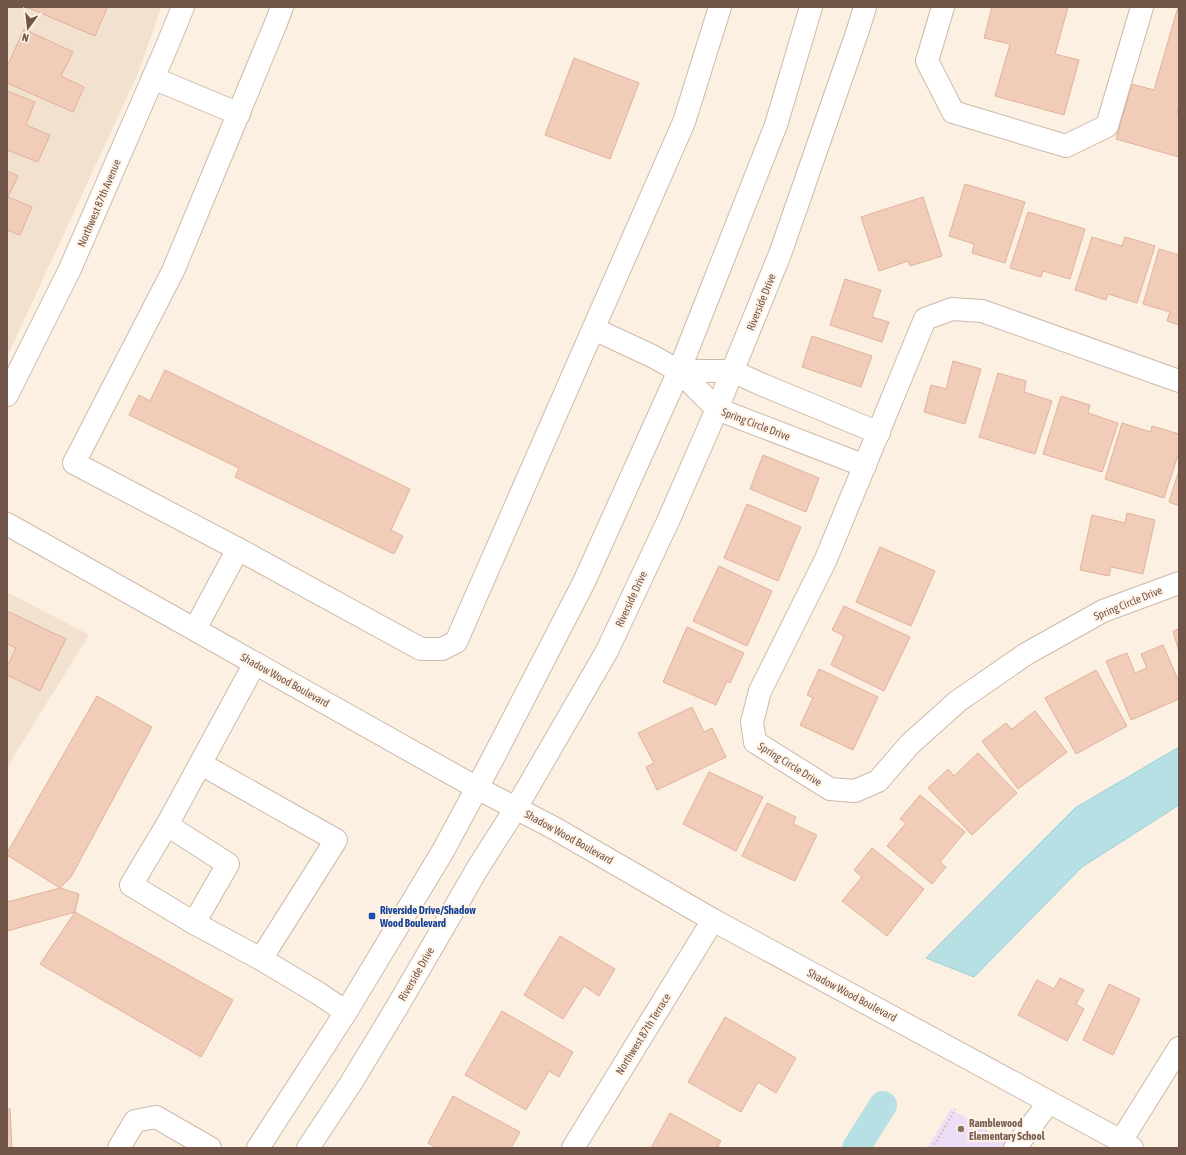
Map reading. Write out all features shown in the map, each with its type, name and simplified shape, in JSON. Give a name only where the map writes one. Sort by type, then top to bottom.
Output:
[{"type":"street","name":"Northwest 87th Avenue","points":[[7,395],[70,269],[153,78],[182,7]]},
{"type":"street","points":[[282,7],[173,271],[74,463],[238,549],[421,649],[442,649],[456,642],[684,122],[720,7]]},
{"type":"street","points":[[258,1148],[346,1012],[443,851],[584,582],[679,371],[776,125],[811,7]]},
{"type":"street","name":"Riverside Drive","points":[[308,1148],[355,1077],[479,866],[516,808],[607,651],[669,519],[717,409],[780,254],[865,7]]},
{"type":"street","points":[[943,7],[927,61],[952,112],[1066,146],[1107,126],[1142,7]]},
{"type":"street","points":[[153,78],[239,114]]},
{"type":"street","name":"Spring Circle Drive","points":[[1179,381],[982,311],[952,310],[925,320],[826,558],[760,691],[752,722],[755,742],[830,789],[856,791],[878,781],[910,744],[958,701],[1026,654],[1103,611],[1179,584]]},
{"type":"street","points":[[594,329],[652,356],[679,371],[732,372],[879,433]]},
{"type":"street","name":"Spring Circle Drive","points":[[679,371],[717,409],[864,466]]},
{"type":"street","name":"Shadow Wood Boulevard","points":[[7,524],[477,788],[554,828],[714,920],[1126,1144]]},
{"type":"street","points":[[195,629],[238,549]]},
{"type":"street","points":[[255,663],[167,825],[131,884],[194,923],[261,959],[318,993],[346,1012]]},
{"type":"street","points":[[201,764],[336,840],[261,959]]},
{"type":"street","points":[[167,825],[228,864],[194,923]]},
{"type":"street","name":"Northwest 87th Terrace","points":[[573,1148],[714,920]]},
{"type":"street","points":[[1126,1144],[1179,1048]]},
{"type":"street","points":[[1015,1148],[1049,1102]]},
{"type":"street","points":[[119,1148],[135,1121],[156,1117],[210,1148]]},
{"type":"path","points":[[933,1148],[955,1109]]},
{"type":"shaded area","points":[[7,7],[161,7],[139,71],[7,357]]},
{"type":"shaded area","points":[[7,592],[89,635],[7,769]]},
{"type":"shaded area","name":"Ramblewood Elementary School","points":[[951,1109],[1017,1148],[927,1148]]},
{"type":"water","points":[[1179,747],[1179,805],[1082,867],[974,977],[926,958],[1075,808]]},
{"type":"building","points":[[26,7],[105,7],[107,8],[95,36]]},
{"type":"building","points":[[992,7],[1068,7],[1055,54],[1079,60],[1064,115],[995,96],[1010,44],[984,38]]},
{"type":"building","points":[[1178,7],[1179,107],[1177,113],[1179,114],[1179,157],[1116,139],[1132,84],[1154,90]]},
{"type":"building","points":[[24,29],[73,52],[61,76],[84,87],[73,112],[7,83],[7,67]]},
{"type":"building","points":[[574,58],[639,83],[610,159],[545,135]]},
{"type":"building","points":[[7,91],[35,102],[26,125],[50,135],[38,162],[7,150]]},
{"type":"building","points":[[7,171],[18,176],[8,197],[32,207],[20,235],[7,230]]},
{"type":"building","points":[[965,184],[1025,202],[1005,263],[972,253],[974,244],[949,236]]},
{"type":"building","points":[[923,197],[942,256],[910,266],[908,261],[879,271],[861,217]]},
{"type":"building","points":[[1028,212],[1085,229],[1070,279],[1043,271],[1041,277],[1010,268]]},
{"type":"building","points":[[1092,237],[1122,246],[1125,237],[1155,246],[1137,303],[1108,294],[1106,300],[1075,290]]},
{"type":"building","points":[[1159,249],[1179,255],[1179,325],[1167,321],[1170,312],[1143,304]]},
{"type":"building","points":[[845,279],[881,290],[872,317],[889,322],[882,342],[830,325]]},
{"type":"building","points":[[812,336],[872,356],[861,387],[802,367]]},
{"type":"building","points":[[953,361],[981,369],[965,424],[924,412],[931,385],[946,389]]},
{"type":"building","points":[[165,370],[410,489],[391,530],[403,536],[394,554],[235,477],[239,468],[129,415],[139,395],[150,401]]},
{"type":"building","points":[[998,373],[1026,381],[1024,392],[1052,401],[1035,454],[979,437]]},
{"type":"building","points":[[1061,396],[1090,405],[1088,413],[1118,423],[1102,472],[1043,454]]},
{"type":"building","points":[[1122,423],[1151,432],[1152,426],[1179,434],[1179,452],[1164,498],[1105,479]]},
{"type":"building","points":[[763,455],[819,478],[806,512],[750,489]]},
{"type":"building","points":[[1179,470],[1179,506],[1169,502]]},
{"type":"building","points":[[747,504],[801,527],[778,581],[724,558]]},
{"type":"building","points":[[1127,513],[1155,520],[1143,574],[1111,567],[1109,576],[1080,570],[1092,515],[1125,523]]},
{"type":"building","points":[[880,547],[935,571],[911,626],[856,602]]},
{"type":"building","points":[[719,566],[772,591],[747,646],[693,621]]},
{"type":"building","points":[[844,606],[910,637],[884,691],[831,665],[844,636],[832,630]]},
{"type":"building","points":[[7,611],[66,639],[40,691],[7,675],[7,667],[16,648],[7,644]]},
{"type":"building","points":[[687,627],[744,653],[730,683],[727,681],[716,705],[663,682]]},
{"type":"building","points":[[1179,629],[1179,652],[1173,631]]},
{"type":"building","points":[[1163,645],[1179,682],[1179,699],[1131,720],[1106,661],[1127,653],[1135,673],[1147,668],[1141,654]]},
{"type":"building","points":[[819,669],[878,697],[853,750],[800,725],[813,698],[807,695]]},
{"type":"building","points":[[1096,670],[1127,726],[1076,754],[1045,698]]},
{"type":"building","points":[[97,696],[152,727],[71,877],[60,888],[7,855],[7,853]]},
{"type":"building","points":[[692,707],[704,732],[712,728],[726,757],[657,790],[646,767],[654,763],[638,733]]},
{"type":"building","points":[[1035,711],[1067,752],[1018,789],[982,741],[1006,723],[1012,729]]},
{"type":"building","points":[[978,753],[1017,793],[972,835],[928,788],[948,769],[954,776]]},
{"type":"building","points":[[709,772],[763,797],[736,851],[683,824]]},
{"type":"building","points":[[920,795],[965,832],[940,862],[946,867],[932,884],[887,846],[906,823],[900,819]]},
{"type":"building","points":[[767,803],[796,817],[793,824],[817,835],[795,881],[742,856]]},
{"type":"building","points":[[872,848],[924,889],[887,936],[842,901],[862,877],[854,870]]},
{"type":"building","points":[[60,888],[79,894],[75,912],[7,931],[7,902]]},
{"type":"building","points":[[75,912],[233,1000],[201,1057],[40,964]]},
{"type":"building","points":[[560,936],[615,969],[599,996],[584,986],[563,1019],[524,995]]},
{"type":"building","points":[[1060,978],[1084,990],[1076,1004],[1084,1009],[1067,1041],[1018,1015],[1037,980],[1054,989]]},
{"type":"building","points":[[1109,984],[1140,999],[1113,1055],[1083,1040]]},
{"type":"building","points":[[502,1011],[573,1052],[559,1077],[549,1071],[526,1110],[465,1075]]},
{"type":"building","points":[[725,1017],[796,1058],[776,1093],[758,1082],[741,1112],[688,1082]]},
{"type":"building","points":[[453,1096],[520,1132],[511,1148],[436,1148],[428,1143]]},
{"type":"building","points":[[7,1109],[10,1109],[12,1148],[7,1148]]},
{"type":"building","points":[[670,1113],[721,1141],[717,1148],[651,1148]]},
{"type":"waterway","points":[[856,1148],[883,1105]]},
{"type":"place","name":"Riverside Drive/Shadow Wood Boulevard","points":[[372,916]]},
{"type":"place","name":"Ramblewood Elementary School","points":[[961,1129]]}]
